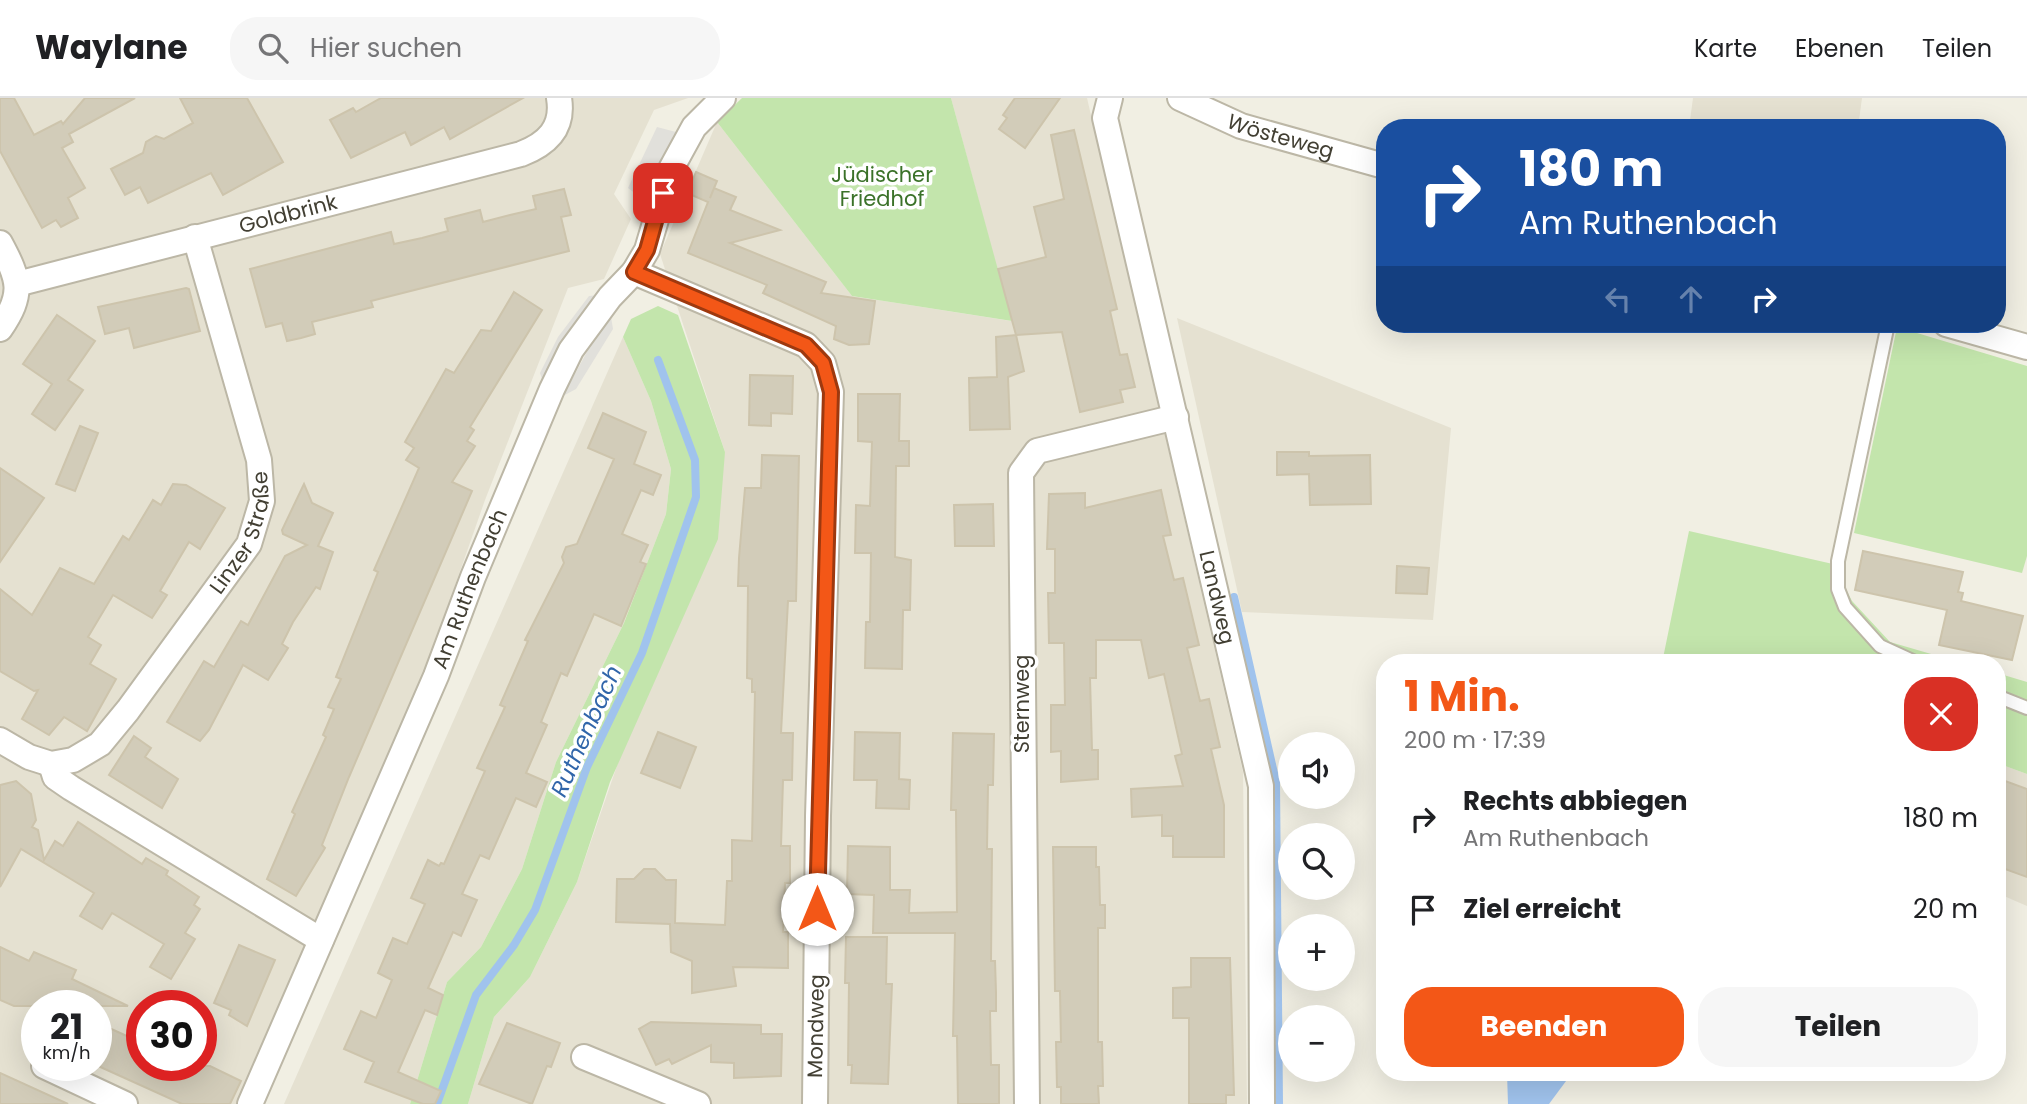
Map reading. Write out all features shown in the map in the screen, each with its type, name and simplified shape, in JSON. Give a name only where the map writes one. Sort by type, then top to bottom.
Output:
[{"type":"street","name":"Goldbrink","points":[[17,284],[521,154],[541,146],[555,132],[559,98]]},
{"type":"street","name":"Am Ruthenbach","points":[[250,1104],[436,676],[473,577],[552,389],[571,350],[610,297],[634,272],[647,250],[671,169],[694,127],[723,98]]},
{"type":"street","name":"Landweg","points":[[1110,98],[1105,118],[1261,786],[1262,1104]]},
{"type":"street","name":"Wösteweg","points":[[1180,98],[1241,126],[1376,164]]},
{"type":"street","name":"Linzer Straße","points":[[51,764],[73,760],[100,744],[128,710],[249,544],[262,501],[259,460],[195,237]]},
{"type":"street","points":[[0,243],[12,265],[17,284],[15,307],[0,330]]},
{"type":"street","name":"Mondweg","points":[[634,272],[806,345],[823,363],[831,392],[818,816],[815,1104],[799,1104]]},
{"type":"street","points":[[1978,333],[2027,347]]},
{"type":"street","name":"Sternweg","points":[[1027,1104],[1021,473],[1037,451],[1176,417]]},
{"type":"street","points":[[0,740],[29,757],[51,764],[55,777],[71,788],[321,940]]},
{"type":"street","points":[[584,1057],[698,1104]]},
{"type":"street","points":[[77,1081],[125,1104]]},
{"type":"lane","points":[[1886,333],[1838,561],[1838,589],[1845,607],[1880,646],[1897,654]]},
{"type":"lane","points":[[2006,700],[2027,708]]},
{"type":"shaded area","points":[[0,98],[688,98],[654,110],[614,194],[631,219],[604,279],[568,288],[485,500],[419,688],[236,1104],[0,1104]]},
{"type":"shaded area","points":[[951,98],[1087,98],[1243,772],[1247,1104],[468,1104],[494,1017],[530,977],[577,882],[725,452],[660,254],[717,122],[852,296],[1011,321]]},
{"type":"shaded area","points":[[1693,98],[1862,98],[1859,119],[1690,119]]},
{"type":"shaded area","points":[[657,127],[676,132],[645,201],[628,188]]},
{"type":"shaded area","points":[[599,295],[543,382],[540,373],[558,337],[589,296]]},
{"type":"shaded area","points":[[611,317],[613,329],[576,389],[563,396],[594,339]]},
{"type":"shaded area","points":[[1177,318],[1451,428],[1433,620],[1242,612]]},
{"type":"shaded area","points":[[623,337],[651,401],[671,469],[666,514],[624,623],[556,762],[522,869],[481,947],[447,982],[410,1104],[284,1104]]},
{"type":"shaded area","points":[[2006,766],[2027,774],[2027,906],[2006,897]]},
{"type":"green space","name":"Jüdischer Friedhof","points":[[742,98],[951,98],[1012,321],[852,296],[717,122]]},
{"type":"green space","points":[[658,306],[678,315],[725,452],[718,539],[610,782],[577,882],[530,977],[494,1017],[468,1104],[410,1104],[447,982],[481,947],[522,869],[556,762],[624,623],[666,514],[671,469],[651,401],[623,337],[631,319]]},
{"type":"green space","points":[[1896,333],[1917,333],[2027,366],[2027,556],[2022,573],[1854,533]]},
{"type":"green space","points":[[1689,531],[1846,567],[1846,589],[1852,601],[1890,642],[1931,654],[1664,654]]},
{"type":"green space","points":[[2006,676],[2027,682],[2027,774],[2006,766]]},
{"type":"water","points":[[1507,1081],[1566,1081],[1549,1104],[1508,1104]]},
{"type":"building","points":[[0,98],[14,98],[34,135],[61,121],[63,124],[85,98],[135,98],[69,134],[73,142],[62,148],[85,188],[68,198],[78,218],[61,227],[56,220],[42,228],[0,151]]},
{"type":"building","points":[[180,98],[247,98],[283,162],[223,195],[211,173],[148,203],[140,187],[125,195],[111,169],[143,153],[146,142],[156,136],[164,139],[193,123]]},
{"type":"building","points":[[381,98],[523,98],[450,139],[444,127],[411,145],[405,132],[351,158],[330,120],[353,108],[356,112]]},
{"type":"building","points":[[1015,98],[1060,98],[1025,148],[999,129],[1007,118],[1003,115]]},
{"type":"building","points":[[1074,130],[1117,309],[1110,311],[1120,355],[1127,354],[1135,387],[1120,390],[1123,402],[1080,412],[1062,332],[1016,335],[998,269],[1046,257],[1034,207],[1064,199],[1051,135]]},
{"type":"building","points":[[696,172],[717,181],[714,188],[736,197],[730,210],[780,230],[730,243],[826,282],[821,293],[875,301],[869,344],[849,345],[834,339],[836,326],[763,293],[767,285],[688,253],[708,202],[687,193]]},
{"type":"building","points":[[564,189],[571,215],[561,217],[569,251],[371,301],[373,307],[312,322],[315,334],[301,338],[287,341],[282,323],[266,327],[250,269],[391,232],[394,244],[422,238],[448,231],[445,219],[480,210],[483,222],[536,209],[533,196]]},
{"type":"building","points":[[189,289],[200,331],[134,348],[129,328],[105,334],[98,307]]},
{"type":"building","points":[[514,292],[542,310],[470,427],[474,430],[467,441],[475,446],[452,482],[472,491],[349,777],[322,845],[325,848],[296,896],[267,879],[295,814],[292,812],[326,737],[323,735],[334,709],[328,707],[341,679],[336,677],[378,572],[374,570],[419,468],[406,460],[414,448],[405,442],[446,369],[454,373],[481,330],[491,331]]},
{"type":"building","points":[[57,315],[95,341],[68,380],[83,390],[55,430],[32,414],[52,384],[23,364]]},
{"type":"building","points":[[1016,335],[1024,371],[1008,377],[1010,429],[970,430],[969,378],[997,377],[996,337]]},
{"type":"building","points":[[750,375],[793,376],[792,414],[771,413],[771,426],[749,425]]},
{"type":"building","points":[[858,394],[900,394],[899,441],[909,441],[909,466],[896,466],[895,557],[911,560],[910,610],[903,610],[902,669],[865,668],[866,622],[870,622],[871,553],[855,553],[856,505],[870,506],[872,442],[858,441]]},
{"type":"building","points":[[603,413],[646,432],[634,464],[661,475],[653,495],[641,490],[622,534],[648,545],[640,562],[646,564],[621,626],[594,614],[567,676],[561,673],[541,722],[547,725],[526,773],[547,782],[536,807],[516,798],[489,859],[480,855],[462,894],[477,900],[461,936],[453,932],[428,988],[443,995],[437,1015],[425,1010],[398,1072],[441,1091],[435,1104],[423,1104],[365,1082],[374,1062],[344,1049],[361,1011],[376,1018],[392,980],[378,973],[393,938],[407,944],[425,904],[411,898],[428,860],[439,866],[444,864],[485,771],[477,768],[505,707],[500,705],[528,641],[525,640],[564,563],[562,557],[566,547],[577,544],[614,459],[588,448]]},
{"type":"building","points":[[80,426],[98,433],[75,491],[56,484]]},
{"type":"building","points":[[1277,452],[1309,452],[1309,456],[1370,455],[1371,504],[1310,505],[1309,474],[1277,475]]},
{"type":"building","points":[[762,455],[799,456],[796,601],[788,601],[781,733],[793,733],[792,780],[783,780],[781,846],[790,846],[790,883],[785,883],[783,932],[788,932],[788,968],[733,967],[736,986],[692,993],[692,961],[671,952],[670,924],[616,922],[617,879],[634,879],[644,869],[655,869],[666,880],[676,880],[675,923],[725,925],[727,881],[732,881],[732,840],[752,841],[755,692],[752,692],[752,679],[747,678],[748,586],[738,586],[745,488],[761,488]]},
{"type":"building","points":[[0,468],[44,498],[0,562]]},
{"type":"building","points":[[173,484],[186,485],[225,508],[200,549],[189,542],[160,591],[167,595],[152,618],[113,595],[88,637],[101,645],[90,664],[116,679],[87,731],[64,717],[49,735],[22,719],[38,690],[34,691],[0,671],[0,589],[32,615],[60,568],[94,584],[123,536],[129,540],[153,500],[161,505]]},
{"type":"building","points":[[304,484],[312,503],[333,513],[318,546],[333,552],[320,589],[316,587],[293,622],[282,644],[288,648],[268,680],[243,665],[209,730],[200,741],[167,722],[204,661],[214,667],[241,621],[248,625],[285,556],[307,545],[283,534],[282,530]]},
{"type":"building","points":[[1161,490],[1171,535],[1163,536],[1174,580],[1183,578],[1199,645],[1187,648],[1200,701],[1209,699],[1220,747],[1211,749],[1224,805],[1224,857],[1173,857],[1173,836],[1162,836],[1162,815],[1132,817],[1131,789],[1183,786],[1175,756],[1182,754],[1164,674],[1149,678],[1141,640],[1096,640],[1096,678],[1090,678],[1092,750],[1098,750],[1098,779],[1061,782],[1061,751],[1051,752],[1051,705],[1065,705],[1064,643],[1049,643],[1048,593],[1055,593],[1055,549],[1047,549],[1049,494],[1085,493],[1085,508]]},
{"type":"building","points":[[993,504],[994,546],[955,546],[954,505]]},
{"type":"building","points":[[1863,551],[1963,572],[1958,592],[1963,593],[1961,601],[2023,616],[2012,660],[2006,659],[2006,654],[1983,654],[1939,645],[1947,610],[1855,590]]},
{"type":"building","points":[[1397,566],[1429,568],[1427,594],[1396,593]]},
{"type":"building","points":[[658,732],[696,747],[680,788],[641,773]]},
{"type":"building","points":[[855,732],[900,733],[899,779],[910,780],[909,809],[876,808],[877,780],[854,780]]},
{"type":"building","points":[[953,733],[994,734],[993,785],[988,785],[987,849],[992,849],[991,961],[995,961],[996,993],[996,1011],[990,1011],[991,1065],[999,1065],[999,1104],[958,1104],[957,1036],[953,1036],[955,933],[873,933],[874,895],[847,894],[848,846],[890,847],[890,890],[910,890],[909,913],[957,912],[956,810],[951,810]]},
{"type":"building","points":[[134,736],[151,748],[145,757],[178,779],[162,808],[109,775]]},
{"type":"building","points":[[16,781],[31,794],[36,820],[32,827],[38,830],[44,860],[55,841],[63,846],[78,822],[142,864],[146,858],[168,871],[166,875],[199,897],[194,905],[200,909],[185,933],[195,939],[171,979],[150,967],[164,944],[112,913],[102,929],[80,916],[94,893],[21,849],[0,887],[0,785]]},
{"type":"building","points":[[2006,781],[2027,789],[2027,877],[2006,869]]},
{"type":"building","points":[[1053,847],[1096,847],[1100,905],[1105,905],[1105,928],[1098,928],[1098,1042],[1102,1042],[1103,1086],[1098,1086],[1099,1104],[1061,1104],[1061,1087],[1057,1087],[1056,1042],[1061,1042],[1060,991],[1055,991]]},
{"type":"building","points":[[846,937],[887,937],[886,984],[892,984],[888,1084],[851,1083],[852,1065],[848,1065],[849,983],[845,983]]},
{"type":"building","points":[[239,945],[275,960],[247,1026],[229,1015],[231,1010],[217,1004],[217,996]]},
{"type":"building","points":[[0,947],[29,961],[34,952],[76,970],[72,979],[95,990],[21,990],[21,1006],[0,1000]]},
{"type":"building","points":[[1191,958],[1230,958],[1234,1095],[1226,1095],[1226,1104],[1189,1104],[1189,1018],[1173,1018],[1173,988],[1191,987]]},
{"type":"building","points":[[112,998],[126,1005],[112,1006]]},
{"type":"building","points":[[651,1022],[761,1025],[761,1034],[782,1034],[781,1076],[734,1078],[734,1063],[711,1062],[711,1045],[672,1064],[669,1059],[656,1065],[639,1029]]},
{"type":"building","points":[[507,1023],[560,1043],[551,1067],[547,1066],[532,1104],[479,1084]]},
{"type":"building","points":[[112,1029],[126,1036],[126,1079],[112,1072]]},
{"type":"building","points":[[217,1069],[241,1081],[230,1104],[182,1104],[131,1081],[217,1081]]},
{"type":"building","points":[[0,1073],[68,1104],[0,1104]]},
{"type":"waterway","name":"Ruthenbach","points":[[437,1104],[476,995],[514,945],[535,910],[587,767],[642,653],[696,497],[695,460],[658,360]]},
{"type":"waterway","points":[[1234,597],[1276,782],[1279,1104]]},
{"type":"route","points":[[663,193],[654,217],[647,250],[634,272],[806,345],[823,363],[831,392],[817,909]]}]
